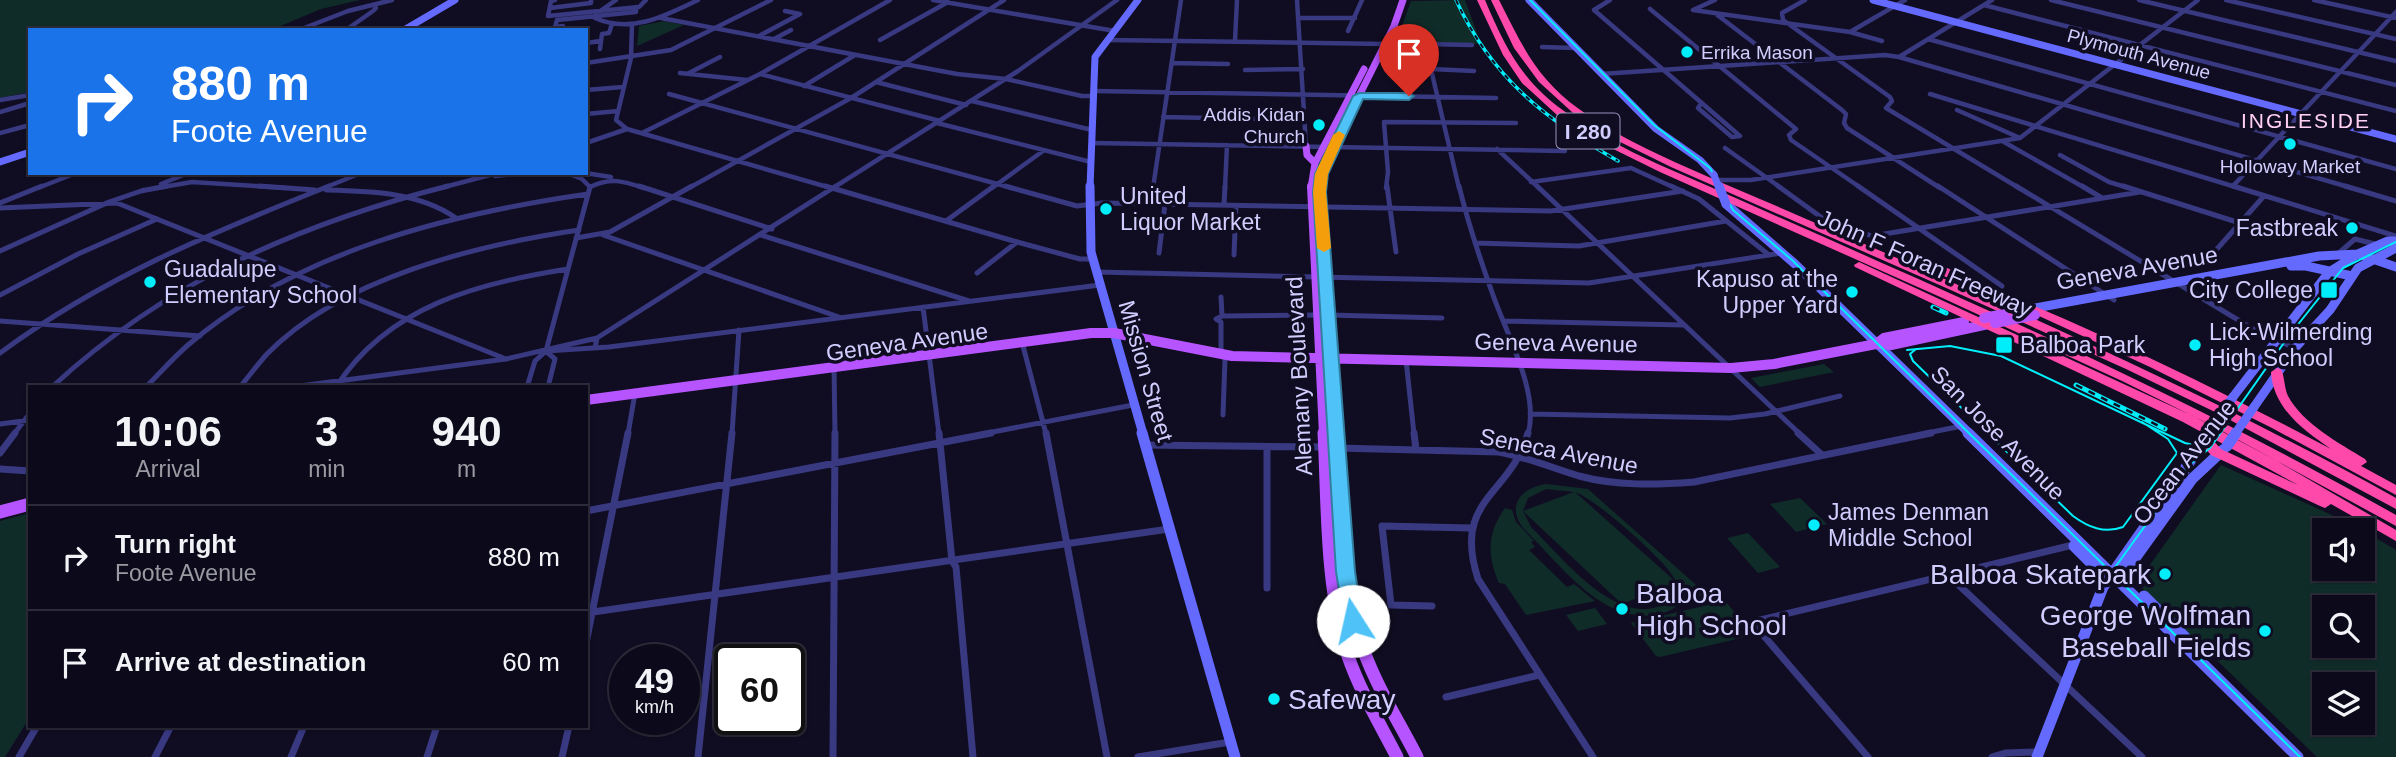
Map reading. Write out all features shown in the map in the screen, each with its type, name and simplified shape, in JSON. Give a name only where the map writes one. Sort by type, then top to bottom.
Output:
[{"type":"highway","name":"John F Foran Freeway","points":[[1481,0],[1512,63],[1526,82],[1552,106],[1622,151],[2147,373],[2272,435],[2396,504]]},
{"type":"highway","name":"John F Foran Freeway","points":[[1496,1],[1528,63],[1548,86],[1570,106],[1633,145],[1749,203],[2140,383],[2265,447],[2396,521]]},
{"type":"highway","points":[[1749,203],[1928,266],[2032,312],[2222,397],[2396,491]]},
{"type":"highway","points":[[1749,203],[1984,322],[2206,428],[2396,539]]},
{"type":"highway","points":[[2277,372],[2276,382],[2283,397],[2304,422],[2332,444],[2396,484]]},
{"type":"highway","points":[[2205,437],[2223,450],[2396,539]]},
{"type":"main road","points":[[407,28],[455,0]]},
{"type":"main road","name":"Mission Street","points":[[1138,0],[1095,57],[1090,204],[1093,258],[1235,757]]},
{"type":"main road","name":"Alemany Boulevard","points":[[1397,0],[1381,44],[1328,146],[1315,163],[1312,174],[1331,447],[1353,621],[1373,672],[1418,757]]},
{"type":"main road","name":"Alemany Boulevard","points":[[1381,44],[1399,17],[1403,0]]},
{"type":"main road","name":"San Jose Avenue","points":[[1531,0],[1543,17],[1656,129],[1700,160],[1715,177],[1726,204],[1823,292],[1843,304],[1898,364],[2069,532],[2097,569],[2112,574],[2298,757]]},
{"type":"main road","name":"Plymouth Avenue","points":[[1873,0],[2396,139]]},
{"type":"main road","points":[[1306,146],[1307,155],[1315,163]]},
{"type":"main road","name":"Alemany Boulevard","points":[[1316,206],[1328,146]]},
{"type":"main road","points":[[0,162],[28,153]]},
{"type":"main road","name":"Ocean Avenue","points":[[2112,574],[2125,572],[2189,483],[2223,450],[2295,348],[2330,310],[2366,256],[2379,245],[2396,241]]},
{"type":"main road","name":"Ocean Avenue","points":[[2038,754],[2092,612],[2114,566],[2195,456],[2233,397],[2329,272],[2366,256],[2396,248]]},
{"type":"main road","points":[[2366,256],[2396,265]]},
{"type":"main road","name":"Geneva Avenue","points":[[588,407],[634,397],[929,357],[1115,336],[1226,356],[1731,368],[1774,364],[2310,257],[2366,256]]},
{"type":"main road","name":"Geneva Avenue","points":[[2179,284],[2294,265],[2352,276]]},
{"type":"main road","name":"Geneva Avenue","points":[[588,400],[634,397]]},
{"type":"main road","name":"Alemany Boulevard","points":[[1331,447],[1332,573],[1343,638],[1356,677],[1397,757]]},
{"type":"main road","points":[[0,506],[28,499]]},
{"type":"main road","points":[[0,512],[28,505]]},
{"type":"street","points":[[304,28],[348,10],[392,0]]},
{"type":"street","points":[[555,0],[551,1],[548,16],[636,7],[646,0]]},
{"type":"street","points":[[550,8],[591,3],[591,0]]},
{"type":"street","points":[[595,16],[616,0]]},
{"type":"street","points":[[595,16],[598,20],[612,24],[632,24],[661,18],[698,0]]},
{"type":"street","points":[[588,62],[631,58],[671,50],[771,0]]},
{"type":"street","points":[[642,133],[749,80],[890,0]]},
{"type":"street","points":[[933,0],[1115,31]]},
{"type":"street","points":[[576,238],[603,235],[851,98],[1003,0]]},
{"type":"street","points":[[337,384],[506,359],[597,338],[1006,79],[1117,0]]},
{"type":"street","points":[[1151,204],[1181,0]]},
{"type":"street","points":[[1235,41],[1237,0]]},
{"type":"street","points":[[1297,0],[1306,146]]},
{"type":"street","points":[[1348,31],[1362,0]]},
{"type":"street","points":[[1609,0],[1594,8],[1700,105],[1740,136],[1732,137],[1698,108],[1700,105]]},
{"type":"street","points":[[1693,10],[1690,8],[1706,0]]},
{"type":"street","points":[[1693,10],[1714,0]]},
{"type":"street","points":[[1805,0],[1782,13],[1781,17],[1890,97],[1892,101],[1886,108],[2179,284],[2277,341],[2295,348]]},
{"type":"street","points":[[1850,32],[1905,0]]},
{"type":"street","points":[[1899,57],[1992,0]]},
{"type":"street","points":[[2051,0],[2396,85]]},
{"type":"street","points":[[2139,0],[2396,61]]},
{"type":"street","points":[[1715,177],[1727,180],[1766,177],[2020,138],[2198,0]]},
{"type":"street","points":[[2226,0],[2396,39]]},
{"type":"street","points":[[2314,0],[2393,18]]},
{"type":"street","points":[[880,40],[948,2]]},
{"type":"street","points":[[349,28],[373,11],[376,8],[373,5]]},
{"type":"street","points":[[1984,5],[2396,111]]},
{"type":"street","points":[[564,28],[555,27],[557,20],[636,12],[636,7]]},
{"type":"street","points":[[1658,9],[1650,9],[1796,129],[1789,138],[2002,286]]},
{"type":"street","points":[[1693,10],[1850,32],[1861,34],[1874,42],[1882,41]]},
{"type":"street","points":[[759,37],[800,14],[785,11]]},
{"type":"street","points":[[2233,186],[2396,12]]},
{"type":"street","points":[[1716,14],[1842,110],[1846,117],[1845,126],[2110,297]]},
{"type":"street","points":[[661,18],[957,74],[1006,79],[1082,96],[1167,93],[1496,98]]},
{"type":"street","points":[[1298,18],[1355,18]]},
{"type":"street","points":[[600,49],[602,34],[609,33],[612,24]]},
{"type":"street","points":[[632,24],[631,58],[616,120],[627,129],[1017,242],[1080,259],[1093,258]]},
{"type":"street","points":[[774,39],[791,30]]},
{"type":"street","points":[[1928,39],[2396,169]]},
{"type":"street","points":[[1108,40],[1381,44]]},
{"type":"street","points":[[588,43],[601,41]]},
{"type":"street","points":[[1472,45],[1425,44],[1475,243],[1521,363],[1530,414],[1529,436],[1521,456],[1484,504],[1471,528],[1470,552],[1478,579],[1593,757]]},
{"type":"street","points":[[1542,47],[1577,50]]},
{"type":"street","points":[[804,86],[855,55]]},
{"type":"street","points":[[1601,74],[1885,55],[1899,57],[2396,201]]},
{"type":"street","points":[[688,74],[720,57]]},
{"type":"street","points":[[1172,63],[1228,64]]},
{"type":"street","points":[[1245,70],[1303,69]]},
{"type":"street","points":[[1431,69],[1474,71]]},
{"type":"street","points":[[680,73],[749,80]]},
{"type":"street","points":[[760,74],[1091,162]]},
{"type":"street","points":[[876,82],[965,105]]},
{"type":"street","points":[[588,90],[623,87]]},
{"type":"street","points":[[669,94],[1077,206],[1165,204],[1562,210],[1683,191]]},
{"type":"street","points":[[1930,94],[2396,236]]},
{"type":"street","points":[[0,100],[28,95]]},
{"type":"street","points":[[971,101],[1092,130]]},
{"type":"street","points":[[0,112],[28,104]]},
{"type":"street","points":[[1958,110],[2020,138]]},
{"type":"street","points":[[588,114],[618,111]]},
{"type":"street","points":[[1163,117],[1304,120]]},
{"type":"street","points":[[1396,252],[1386,192],[1388,172],[1384,122],[1517,123]]},
{"type":"street","points":[[0,133],[28,126]]},
{"type":"street","points":[[588,140],[627,129]]},
{"type":"street","points":[[2004,142],[2102,198]]},
{"type":"street","points":[[1092,143],[1565,151]]},
{"type":"street","points":[[1224,205],[1227,145]]},
{"type":"street","points":[[1725,148],[1825,220],[1869,235],[2140,192]]},
{"type":"street","points":[[1497,149],[1822,455]]},
{"type":"street","points":[[946,221],[1044,151]]},
{"type":"street","points":[[2060,155],[2101,179],[2240,223]]},
{"type":"street","points":[[1531,182],[1631,168],[1699,199],[1769,255]]},
{"type":"street","points":[[588,174],[616,179],[772,229]]},
{"type":"street","points":[[0,206],[71,175]]},
{"type":"street","points":[[0,251],[110,202],[185,175]]},
{"type":"street","points":[[191,175],[192,182]]},
{"type":"street","points":[[319,190],[349,175]]},
{"type":"street","points":[[0,353],[41,324],[113,280],[202,237],[356,175]]},
{"type":"street","points":[[54,385],[119,330],[181,290],[250,256],[322,225],[403,198],[492,175]]},
{"type":"street","points":[[486,177],[506,175]]},
{"type":"street","points":[[528,385],[535,361],[546,351],[589,190],[582,179],[572,175]]},
{"type":"street","points":[[148,385],[171,360],[200,336],[236,311],[299,276],[368,246],[456,218],[589,190],[602,181],[616,179]]},
{"type":"street","points":[[141,191],[192,182],[363,192],[403,198],[445,211],[456,218]]},
{"type":"street","points":[[2217,249],[2264,196]]},
{"type":"street","points":[[0,206],[110,202],[506,359]]},
{"type":"street","points":[[1159,253],[1165,204]]},
{"type":"street","points":[[1234,255],[1236,206]]},
{"type":"street","points":[[0,295],[86,250],[156,219]]},
{"type":"street","points":[[1475,243],[1579,246],[1726,221]]},
{"type":"street","points":[[241,385],[254,367],[280,342],[313,319],[351,297],[403,273],[463,252],[516,239],[579,230]]},
{"type":"street","points":[[603,235],[841,317]]},
{"type":"street","points":[[761,235],[971,301]]},
{"type":"street","name":"Ocean Avenue","points":[[2366,256],[2343,250],[2355,239],[2379,245]]},
{"type":"street","points":[[977,273],[1017,242]]},
{"type":"street","points":[[1096,272],[1590,283],[1782,253]]},
{"type":"street","points":[[337,384],[348,363],[363,347],[407,319],[445,300],[489,284],[568,269]]},
{"type":"street","points":[[546,351],[595,348],[1100,285]]},
{"type":"street","points":[[1221,297],[1222,316]]},
{"type":"street","points":[[922,307],[952,561],[956,567],[973,757]]},
{"type":"street","points":[[1223,415],[1226,356],[1221,322],[1216,320],[1222,316],[1442,318]]},
{"type":"street","points":[[0,321],[200,336]]},
{"type":"street","points":[[1503,321],[1684,325]]},
{"type":"street","points":[[698,757],[728,484],[738,330]]},
{"type":"street","points":[[595,348],[597,338]]},
{"type":"street","points":[[1022,345],[1039,414],[1044,422],[1107,757]]},
{"type":"street","points":[[546,351],[555,359],[548,385]]},
{"type":"street","points":[[1406,360],[1416,450]]},
{"type":"street","points":[[833,757],[836,462],[834,370]]},
{"type":"street","points":[[1530,414],[1730,418],[1840,396]]},
{"type":"street","points":[[634,397],[615,506],[589,612],[1169,528]]},
{"type":"street","points":[[588,511],[1133,405]]},
{"type":"street","points":[[0,424],[27,420]]},
{"type":"street","points":[[0,453],[27,420]]},
{"type":"street","name":"Seneca Avenue","points":[[1145,445],[1483,451],[1521,456],[1580,476],[1620,483],[1659,485],[1694,482],[1962,426]]},
{"type":"street","points":[[1267,447],[1267,588]]},
{"type":"street","points":[[0,469],[28,471]]},
{"type":"street","points":[[1432,606],[1391,605],[1382,526],[1471,528]]},
{"type":"street","points":[[1868,757],[1752,622],[2077,544]]},
{"type":"street","points":[[1948,575],[2143,757]]},
{"type":"street","points":[[1446,697],[1539,675]]},
{"type":"street","points":[[19,757],[36,728]]},
{"type":"street","points":[[155,757],[170,728]]},
{"type":"street","points":[[291,757],[303,728]]},
{"type":"street","points":[[427,757],[436,728]]},
{"type":"street","points":[[562,757],[569,728]]},
{"type":"street","points":[[1138,757],[1230,742]]},
{"type":"street","points":[[1992,757],[2005,753],[2038,754]]},
{"type":"green space","points":[[0,0],[360,0],[321,9],[276,28],[28,28],[28,92],[0,98]]},
{"type":"green space","points":[[1465,0],[1481,44],[1418,43],[1415,29],[1401,29],[1411,1]]},
{"type":"green space","points":[[664,21],[684,25],[637,46],[639,26]]},
{"type":"green space","points":[[1824,364],[1834,372],[1760,387],[1751,378]]},
{"type":"green space","name":"George Wolfman Baseball Fields","points":[[2221,465],[2338,518],[2312,518],[2312,581],[2375,581],[2375,538],[2396,550],[2396,757],[2317,757],[2137,583]]},
{"type":"green space","points":[[1546,484],[1588,489],[1712,599],[1707,602],[1687,585],[1678,605],[1655,615],[1635,615],[1617,610],[1599,600],[1582,588],[1519,521],[1516,513],[1518,500],[1537,486]],"holes":[[[1546,489],[1574,492],[1523,511],[1528,498]],[[1575,492],[1631,532],[1661,561],[1676,582]],[[1523,511],[1622,604],[1676,582],[1672,598],[1664,604],[1646,609],[1628,607],[1609,598],[1574,571],[1531,527]]]},
{"type":"green space","points":[[1800,498],[1827,524],[1796,532],[1770,504]]},
{"type":"green space","points":[[1505,508],[1512,510],[1516,522],[1534,541],[1531,542],[1535,547],[1529,550],[1567,587],[1574,584],[1595,601],[1526,615],[1505,584],[1499,583],[1492,563],[1492,535]]},
{"type":"green space","points":[[28,514],[28,720],[5,757],[0,757],[0,521]]},
{"type":"green space","points":[[1748,533],[1780,567],[1758,573],[1727,538]]},
{"type":"green space","points":[[1725,601],[1754,635],[1660,657],[1656,656],[1631,623]]},
{"type":"green space","points":[[1595,608],[1607,624],[1578,631],[1566,615]]},
{"type":"tram line","points":[[1530,0],[1654,125],[1710,168],[1733,210],[1792,260],[2114,575]]},
{"type":"tram line","points":[[2114,575],[2116,566],[2189,465],[2210,448],[2288,337],[2343,268],[2396,242]]},
{"type":"tram line","points":[[1916,349],[1950,346],[2001,356],[2146,424]]},
{"type":"tram line","points":[[1907,350],[1916,349]]},
{"type":"tram line","points":[[1916,349],[1910,354],[1913,361],[2073,516],[2096,528],[2109,530],[2123,527],[2177,453],[2168,439],[2146,424]]},
{"type":"tram line","points":[[2142,422],[2146,424]]},
{"type":"tram line","points":[[2146,424],[2185,443],[2203,447],[2213,443]]},
{"type":"tram line","points":[[2114,575],[2300,757]]},
{"type":"tram line","points":[[2114,575],[2117,581]]},
{"type":"railway","points":[[1456,0],[1486,52],[1523,94],[1567,129],[1618,161]]},
{"type":"railway","points":[[1933,307],[1946,313]]},
{"type":"railway","points":[[2076,385],[2165,429]]},
{"type":"slow traffic","points":[[1324,248],[1321,174],[1339,135]]},
{"type":"place","name":"Errika Mason","points":[[1687,52]]},
{"type":"place","name":"Addis Kidan Church","points":[[1319,125]]},
{"type":"place","name":"Holloway Market","points":[[2290,144]]},
{"type":"place","name":"United Liquor Market","points":[[1106,209]]},
{"type":"place","name":"Fastbreak","points":[[2352,228]]},
{"type":"place","name":"Guadalupe Elementary School","points":[[150,282]]},
{"type":"place","name":"City College","points":[[2329,290]]},
{"type":"place","name":"Kapuso at the Upper Yard","points":[[1852,292]]},
{"type":"place","name":"Balboa Park","points":[[2004,345]]},
{"type":"place","name":"Lick-Wilmerding High School","points":[[2195,345]]},
{"type":"place","name":"James Denman Middle School","points":[[1814,525]]},
{"type":"place","name":"Balboa Skatepark","points":[[2165,574]]},
{"type":"place","name":"Balboa High School","points":[[1622,609]]},
{"type":"place","name":"George Wolfman Baseball Fields","points":[[2265,631]]},
{"type":"place","name":"Safeway","points":[[1274,699]]},
{"type":"district","name":"INGLESIDE","points":[[2306,120]]},
{"type":"route","points":[[1353,621],[1345,572],[1321,174],[1359,96],[1409,96]]}]
